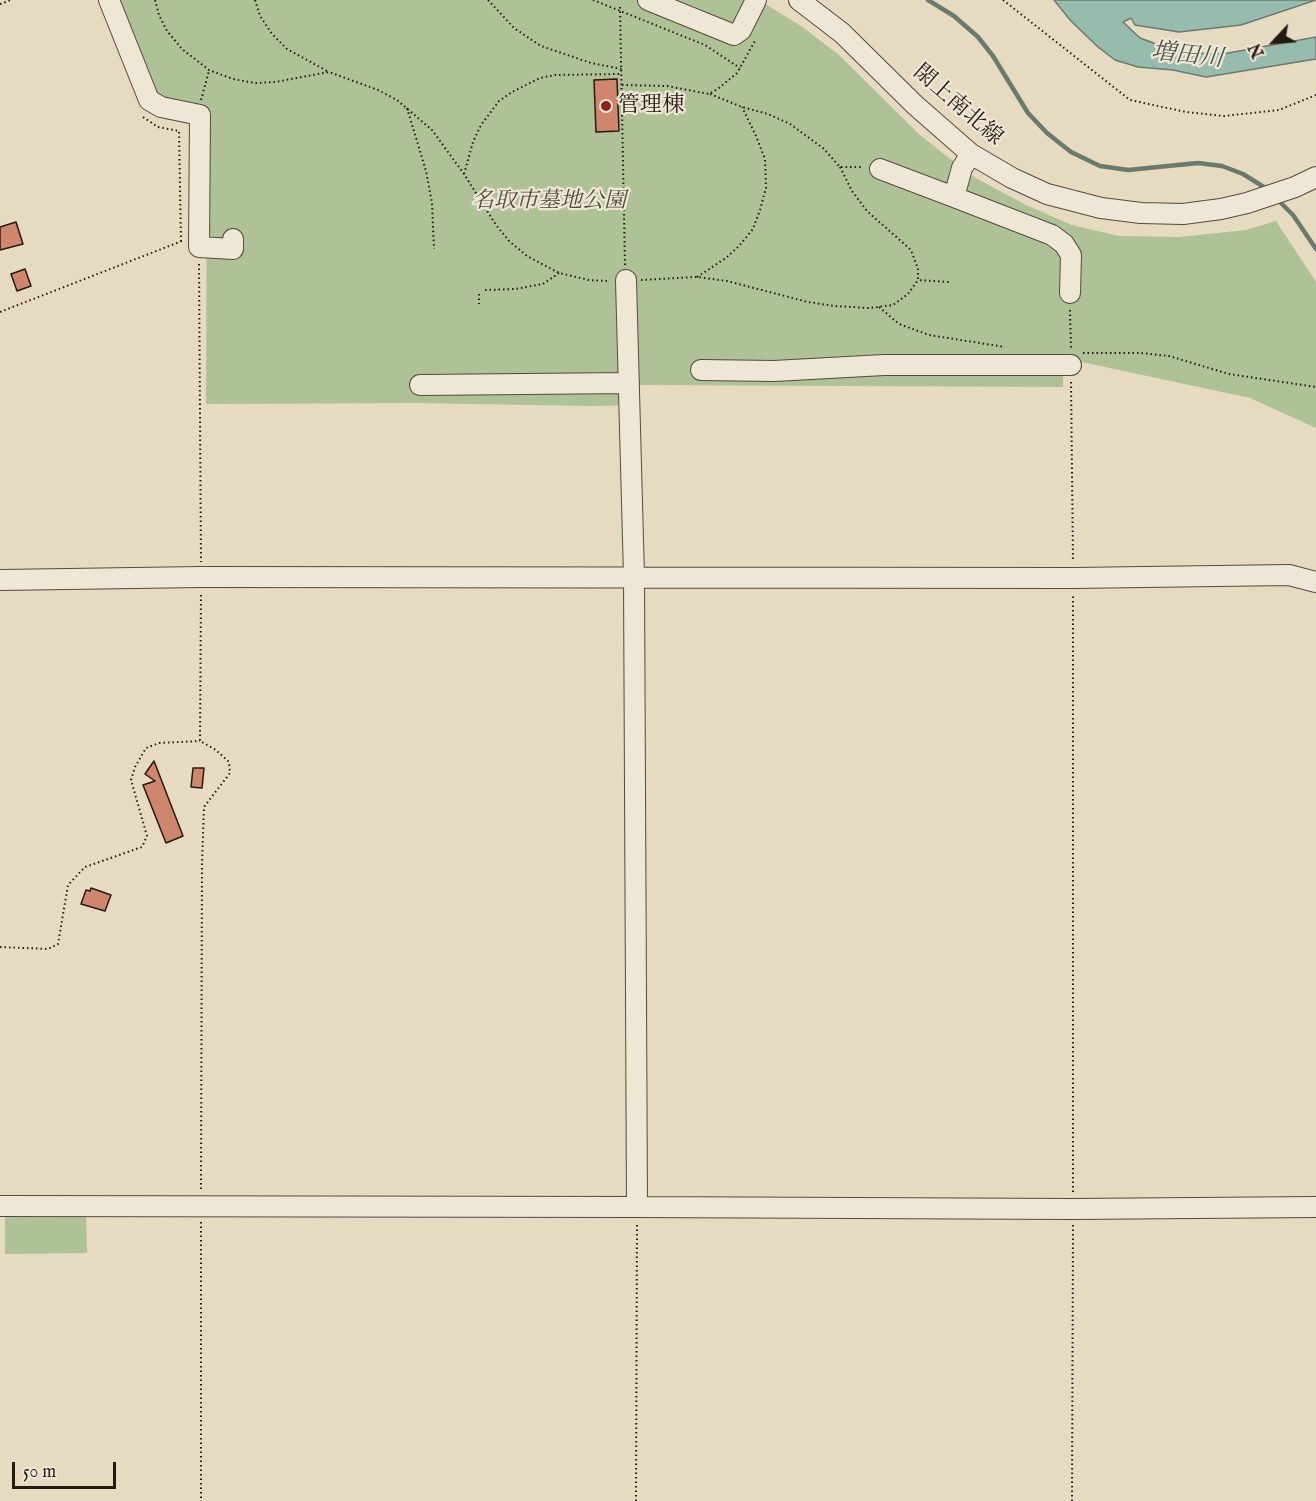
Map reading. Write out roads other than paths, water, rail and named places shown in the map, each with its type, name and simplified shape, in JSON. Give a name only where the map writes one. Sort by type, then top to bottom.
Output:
[{"type":"street","points":[[109,0],[149,100],[161,107],[200,115],[199,247],[233,249],[233,239]]},
{"type":"street","points":[[648,0],[734,35],[741,30],[756,0]]},
{"type":"street","name":"閖上南北線","points":[[799,0],[842,33],[915,105],[971,154],[1038,191],[1101,208],[1141,213],[1183,214],[1221,210],[1247,203],[1295,187],[1316,177]]},
{"type":"street","points":[[954,197],[962,168],[971,154]]},
{"type":"street","points":[[880,169],[1053,235],[1065,244],[1071,255],[1070,293]]},
{"type":"street","points":[[626,280],[634,309],[629,383],[634,577],[637,1207]]},
{"type":"street","points":[[700,370],[774,371],[884,365],[1071,360]]},
{"type":"street","points":[[420,385],[482,376],[603,376],[629,383]]},
{"type":"street","points":[[0,580],[201,577],[1073,578],[1289,575],[1316,582]]},
{"type":"street","points":[[0,1206],[1073,1209],[1316,1207]]},
{"type":"water","name":"増田川","points":[[1054,0],[1316,0],[1241,25],[1179,32],[1135,25],[1131,18],[1123,22],[1140,38],[1167,48],[1194,53],[1223,54],[1316,37],[1316,59],[1206,77],[1173,70],[1138,67],[1115,60],[1098,47],[1071,21]]},
{"type":"waterway","points":[[928,0],[954,16],[978,37],[993,56],[1028,113],[1047,133],[1071,152],[1100,166],[1128,170],[1198,163],[1222,166],[1243,174],[1267,189]]},
{"type":"waterway","points":[[1277,199],[1293,215],[1316,249]]},
{"type":"place","name":"管理棟","points":[[606,106]]},
{"type":"park label","name":"名取市墓地公園","points":[[549,202]]}]
